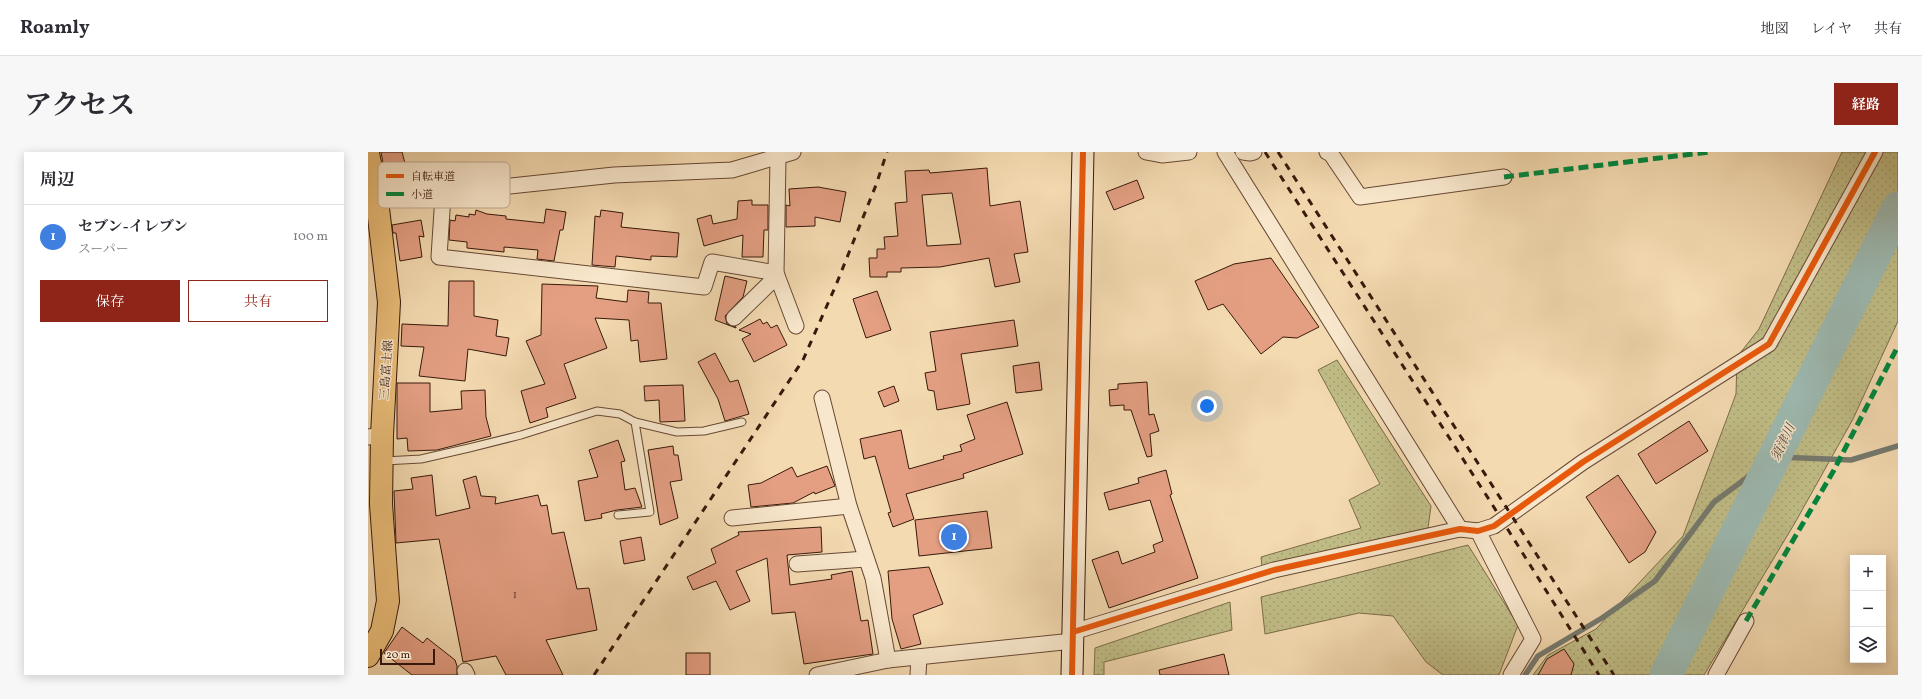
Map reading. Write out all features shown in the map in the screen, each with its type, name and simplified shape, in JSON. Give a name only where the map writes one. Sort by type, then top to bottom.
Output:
[{"type":"main road","name":"三島富士線","points":[[368,153],[389,302],[375,436],[382,461],[381,504],[388,601],[382,631],[368,656]]},
{"type":"street","points":[[510,187],[614,174],[732,170],[778,158],[793,152]]},
{"type":"street","points":[[1072,675],[1083,152]]},
{"type":"street","points":[[1146,152],[1162,155],[1189,152]]},
{"type":"street","points":[[1225,152],[1460,529]]},
{"type":"street","points":[[1243,152],[1254,152]]},
{"type":"street","points":[[1327,152],[1331,154],[1360,197],[1504,177]]},
{"type":"street","points":[[817,675],[888,660],[1073,637],[1274,570],[1460,529],[1478,531],[1494,526],[1583,462],[1768,344],[1875,152]]},
{"type":"street","points":[[778,158],[776,275],[796,326]]},
{"type":"street","points":[[442,208],[439,256],[704,287],[712,262],[776,275]]},
{"type":"street","points":[[734,318],[776,275]]},
{"type":"street","points":[[822,398],[849,506],[873,578],[888,660]]},
{"type":"street","points":[[732,518],[849,506]]},
{"type":"street","points":[[1478,531],[1533,639],[1511,675]]},
{"type":"street","points":[[797,564],[866,559]]},
{"type":"street","points":[[1716,675],[1746,621]]},
{"type":"street","points":[[918,675],[919,657]]},
{"type":"lane","points":[[382,461],[422,459],[521,435],[597,411],[620,414],[635,422],[677,432],[704,431],[742,422]]},
{"type":"lane","points":[[618,516],[650,512],[635,422]]},
{"type":"shaded area","points":[[1842,152],[1898,152],[1898,321],[1853,419],[1796,521],[1704,675],[1533,675],[1548,655],[1596,629],[1683,536],[1736,394],[1737,357],[1759,329]]},
{"type":"shaded area","points":[[1337,360],[1431,506],[1428,528],[1262,566],[1261,557],[1361,528],[1349,500],[1380,484],[1318,370]]},
{"type":"shaded area","points":[[1468,545],[1518,625],[1499,675],[1443,675],[1426,662],[1393,616],[1359,613],[1265,634],[1261,597]]},
{"type":"shaded area","points":[[1230,602],[1232,630],[1104,662],[1104,675],[1094,675],[1095,648]]},
{"type":"building","points":[[381,152],[402,152],[405,162],[383,162]]},
{"type":"building","points":[[987,168],[990,206],[1020,201],[1028,252],[1014,254],[1020,282],[995,287],[989,258],[940,267],[901,268],[901,272],[887,272],[887,277],[870,277],[869,258],[877,258],[877,249],[885,249],[884,237],[898,236],[895,203],[907,202],[905,171],[929,170],[930,173]],"holes":[[[952,193],[961,244],[927,246],[922,195]]]},
{"type":"building","points":[[1137,180],[1144,198],[1114,210],[1106,192]]},
{"type":"building","points":[[818,187],[846,192],[840,222],[815,217],[815,226],[786,227],[786,205],[790,206],[789,189]]},
{"type":"building","points":[[752,200],[752,205],[768,205],[768,230],[764,230],[763,257],[742,257],[743,235],[704,246],[697,219],[711,215],[713,224],[737,219],[738,201]]},
{"type":"building","points":[[546,209],[566,212],[563,230],[560,230],[554,261],[537,259],[538,250],[504,247],[504,252],[467,248],[467,242],[449,240],[450,220],[455,221],[456,215],[469,217],[469,214],[475,215],[476,210],[487,214],[506,216],[506,219],[544,223]]},
{"type":"building","points":[[601,210],[623,213],[621,227],[679,233],[677,257],[651,256],[651,260],[616,256],[615,267],[592,265],[595,216],[600,217]]},
{"type":"building","points":[[421,220],[424,237],[419,236],[422,257],[400,261],[396,233],[393,233],[392,225]]},
{"type":"building","points":[[1271,258],[1319,327],[1297,338],[1283,337],[1261,354],[1223,304],[1208,310],[1195,281],[1234,264]]},
{"type":"building","points":[[725,276],[747,281],[743,297],[725,316],[727,324],[736,328],[715,320]]},
{"type":"building","points":[[449,281],[474,281],[474,316],[498,320],[496,336],[509,338],[506,356],[468,349],[465,381],[419,376],[424,347],[401,346],[402,324],[448,326]]},
{"type":"building","points":[[542,284],[598,286],[596,298],[627,302],[628,290],[649,292],[648,303],[661,303],[667,359],[640,362],[638,340],[631,341],[629,320],[595,318],[607,348],[564,364],[576,398],[546,408],[548,417],[530,423],[521,391],[545,384],[526,341],[541,335]]},
{"type":"building","points":[[877,291],[891,330],[866,338],[853,299]]},
{"type":"building","points":[[760,319],[763,324],[767,322],[771,328],[777,325],[787,345],[754,362],[742,339],[751,334],[739,330]]},
{"type":"building","points":[[1014,320],[1018,346],[961,354],[970,404],[937,410],[934,391],[928,390],[925,373],[936,371],[930,332]]},
{"type":"building","points":[[715,353],[730,382],[738,380],[749,414],[725,421],[718,399],[698,362]]},
{"type":"building","points":[[1039,362],[1042,390],[1016,393],[1013,366]]},
{"type":"building","points":[[1147,382],[1149,415],[1154,414],[1159,431],[1150,434],[1152,456],[1147,457],[1131,410],[1124,410],[1124,405],[1110,406],[1109,390],[1118,389],[1118,384]]},
{"type":"building","points":[[397,383],[430,383],[430,412],[462,409],[461,391],[485,390],[486,417],[491,436],[437,450],[408,451],[407,438],[397,439]]},
{"type":"building","points":[[683,385],[685,421],[660,422],[659,400],[645,401],[644,386]]},
{"type":"building","points":[[894,386],[899,401],[884,407],[878,392]]},
{"type":"building","points":[[1007,402],[1023,454],[963,474],[964,478],[906,494],[914,519],[893,527],[888,513],[891,512],[875,456],[864,459],[860,439],[901,430],[909,469],[944,459],[943,456],[962,451],[960,445],[975,439],[967,415]]},
{"type":"building","points":[[1689,421],[1708,451],[1656,484],[1638,454]]},
{"type":"building","points":[[618,440],[625,461],[621,462],[625,490],[635,488],[642,507],[617,510],[601,514],[602,518],[585,521],[578,481],[598,477],[589,450]]},
{"type":"building","points":[[673,446],[674,455],[678,455],[682,480],[670,482],[678,518],[660,525],[648,450]]},
{"type":"building","points":[[827,466],[835,486],[815,494],[814,492],[793,503],[751,507],[748,485],[761,483],[792,467],[797,477]]},
{"type":"building","points":[[1166,470],[1172,494],[1170,495],[1198,578],[1109,608],[1092,560],[1118,551],[1122,564],[1155,552],[1153,545],[1163,541],[1150,500],[1109,510],[1104,493],[1139,483],[1138,478]]},
{"type":"building","points":[[432,475],[436,516],[470,508],[463,480],[476,476],[481,496],[496,497],[495,504],[538,495],[541,506],[547,505],[552,534],[564,532],[577,589],[589,588],[597,630],[546,640],[563,675],[506,675],[496,656],[463,662],[439,539],[396,543],[394,491],[413,489],[411,478]]},
{"type":"building","points":[[1618,475],[1656,532],[1645,552],[1629,563],[1586,497]]},
{"type":"building","points":[[987,511],[992,548],[919,556],[915,520]]},
{"type":"building","points":[[821,527],[822,552],[787,555],[790,585],[832,579],[831,575],[852,571],[861,621],[868,620],[873,654],[804,664],[795,612],[772,614],[767,558],[736,571],[750,601],[730,610],[716,581],[693,590],[687,577],[716,563],[711,549],[739,535],[738,532]]},
{"type":"building","points":[[641,537],[645,560],[624,564],[620,541]]},
{"type":"building","points":[[929,567],[943,604],[913,615],[921,644],[901,649],[892,619],[888,571]]},
{"type":"building","points":[[402,627],[423,643],[427,638],[455,660],[457,675],[412,675],[384,653]]},
{"type":"building","points":[[1564,649],[1574,664],[1571,675],[1538,675],[1547,659]]},
{"type":"building","points":[[686,653],[710,653],[710,675],[686,675]]},
{"type":"building","points":[[1224,654],[1229,675],[1160,675],[1159,670]]},
{"type":"waterway","name":"須津川","points":[[1666,675],[1898,208]]},
{"type":"waterway","points":[[1525,675],[1538,656],[1602,618],[1655,581],[1714,502],[1775,457],[1851,460],[1898,446]]},
{"type":"railway","points":[[594,675],[803,360],[836,285],[876,185],[887,152]]},
{"type":"railway","points":[[1265,152],[1490,501],[1599,675]]},
{"type":"railway","points":[[1278,152],[1614,675]]},
{"type":"marked path","points":[[1504,177],[1709,152]]},
{"type":"marked path","points":[[1746,621],[1834,470],[1898,346]]},
{"type":"cycle path","points":[[1072,675],[1083,152]]},
{"type":"cycle path","points":[[1073,632],[1274,570],[1460,529],[1478,531],[1494,526],[1583,462],[1769,344],[1875,152]]},
{"type":"place","name":"セブン-イレブン","points":[[954,537]]}]
